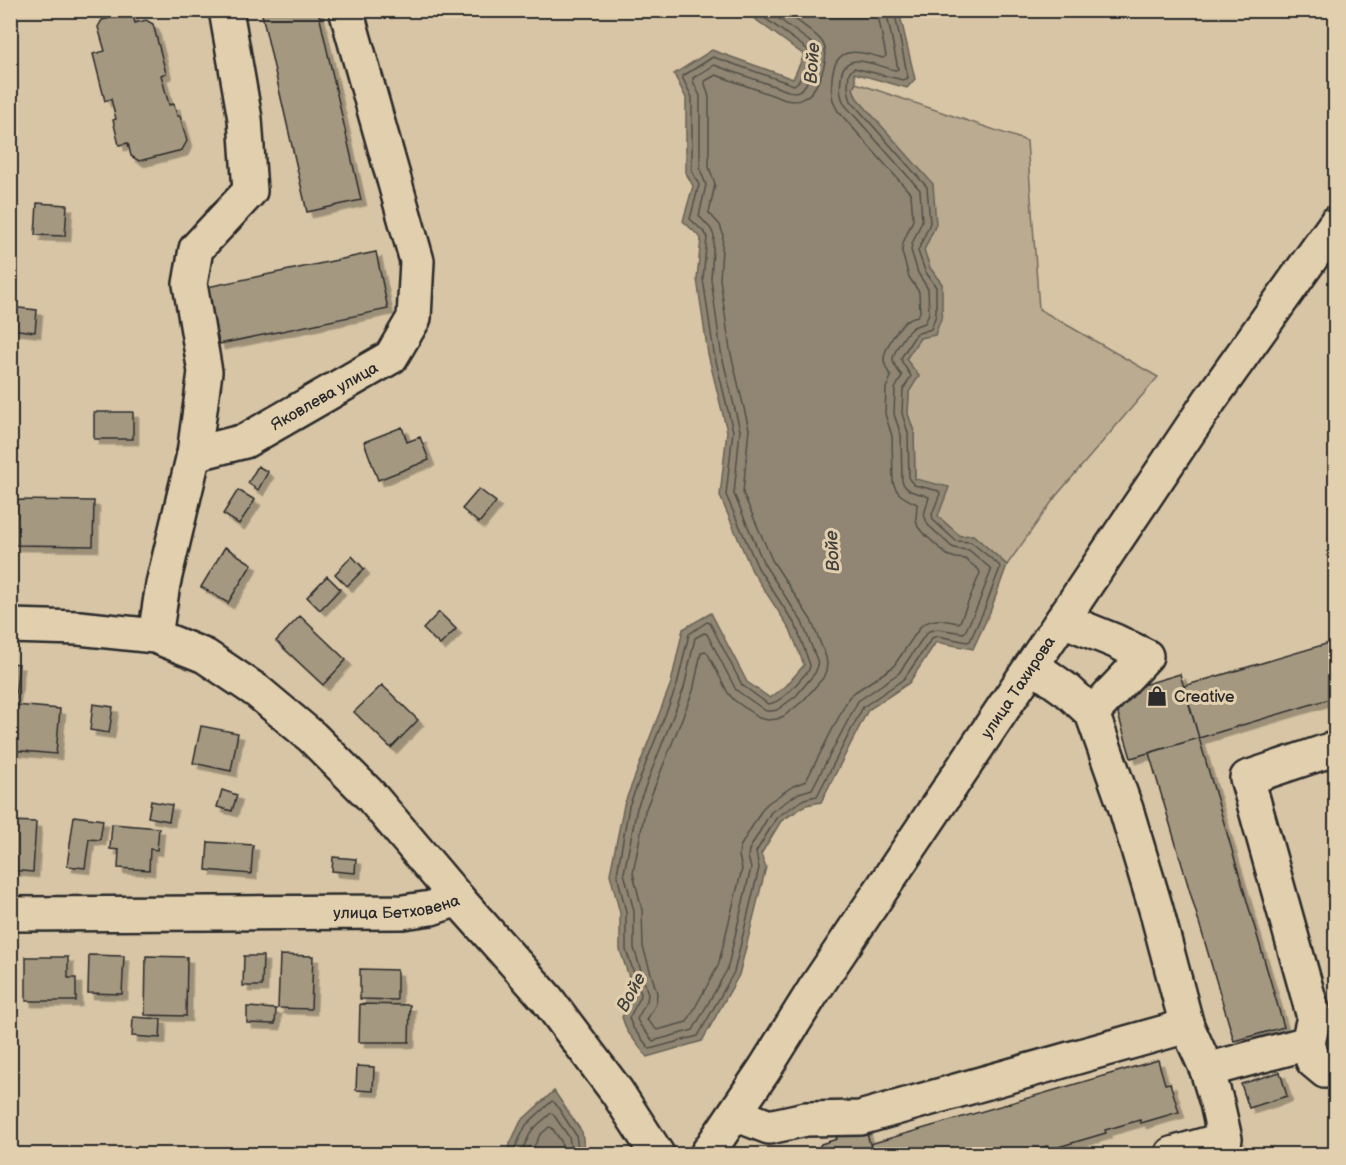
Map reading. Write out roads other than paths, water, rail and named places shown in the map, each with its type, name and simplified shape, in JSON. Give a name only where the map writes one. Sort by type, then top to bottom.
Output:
[{"type":"street","points":[[155,636],[163,584],[194,454],[205,372],[190,284],[196,249],[250,191],[245,119],[226,10]]},
{"type":"street","name":"Яковлева улица","points":[[194,454],[245,441],[391,357],[414,318],[417,261],[346,10]]},
{"type":"street","name":"улица Тахирова","points":[[707,1155],[814,990],[1210,400],[1335,223]]},
{"type":"street","points":[[1063,620],[1146,656],[1092,713]]},
{"type":"street","points":[[10,626],[79,628],[155,636],[205,656],[257,691],[312,737],[370,795],[458,899]]},
{"type":"street","points":[[1032,666],[1092,713],[1126,809],[1156,909],[1187,1026],[1207,1070],[1217,1103],[1233,1140],[1172,1155]]},
{"type":"street","points":[[1333,756],[1246,778],[1314,1017],[1308,1043],[1314,1062],[1325,1071],[1335,1068]]},
{"type":"street","name":"улица Бетховена","points":[[10,914],[403,912],[431,908],[458,899],[547,999],[617,1092],[657,1155]]},
{"type":"street","points":[[735,1114],[772,1141],[806,1119],[860,1118],[1187,1026]]},
{"type":"street","points":[[1207,1070],[1308,1043]]},
{"type":"water","name":"Войе","points":[[744,11],[899,11],[915,79],[907,88],[854,73],[856,83],[853,88],[856,97],[933,184],[936,224],[924,250],[930,268],[942,284],[942,316],[935,335],[920,338],[906,359],[919,376],[909,392],[908,414],[914,432],[915,479],[949,487],[938,516],[960,536],[973,535],[1007,565],[990,612],[973,649],[936,642],[909,683],[868,710],[821,802],[806,805],[781,821],[761,854],[766,867],[739,975],[702,1041],[647,1057],[627,1031],[622,1017],[635,995],[620,950],[620,913],[610,874],[624,805],[671,683],[683,629],[711,613],[747,682],[770,698],[786,686],[804,665],[790,629],[752,571],[720,496],[727,431],[708,354],[697,279],[701,238],[683,221],[693,186],[686,173],[686,98],[674,74],[712,50],[793,79],[804,55]]},
{"type":"water","points":[[554,1091],[582,1132],[585,1154],[505,1154],[521,1121]]},
{"type":"place","name":"Creative","points":[[1157,696]]}]
